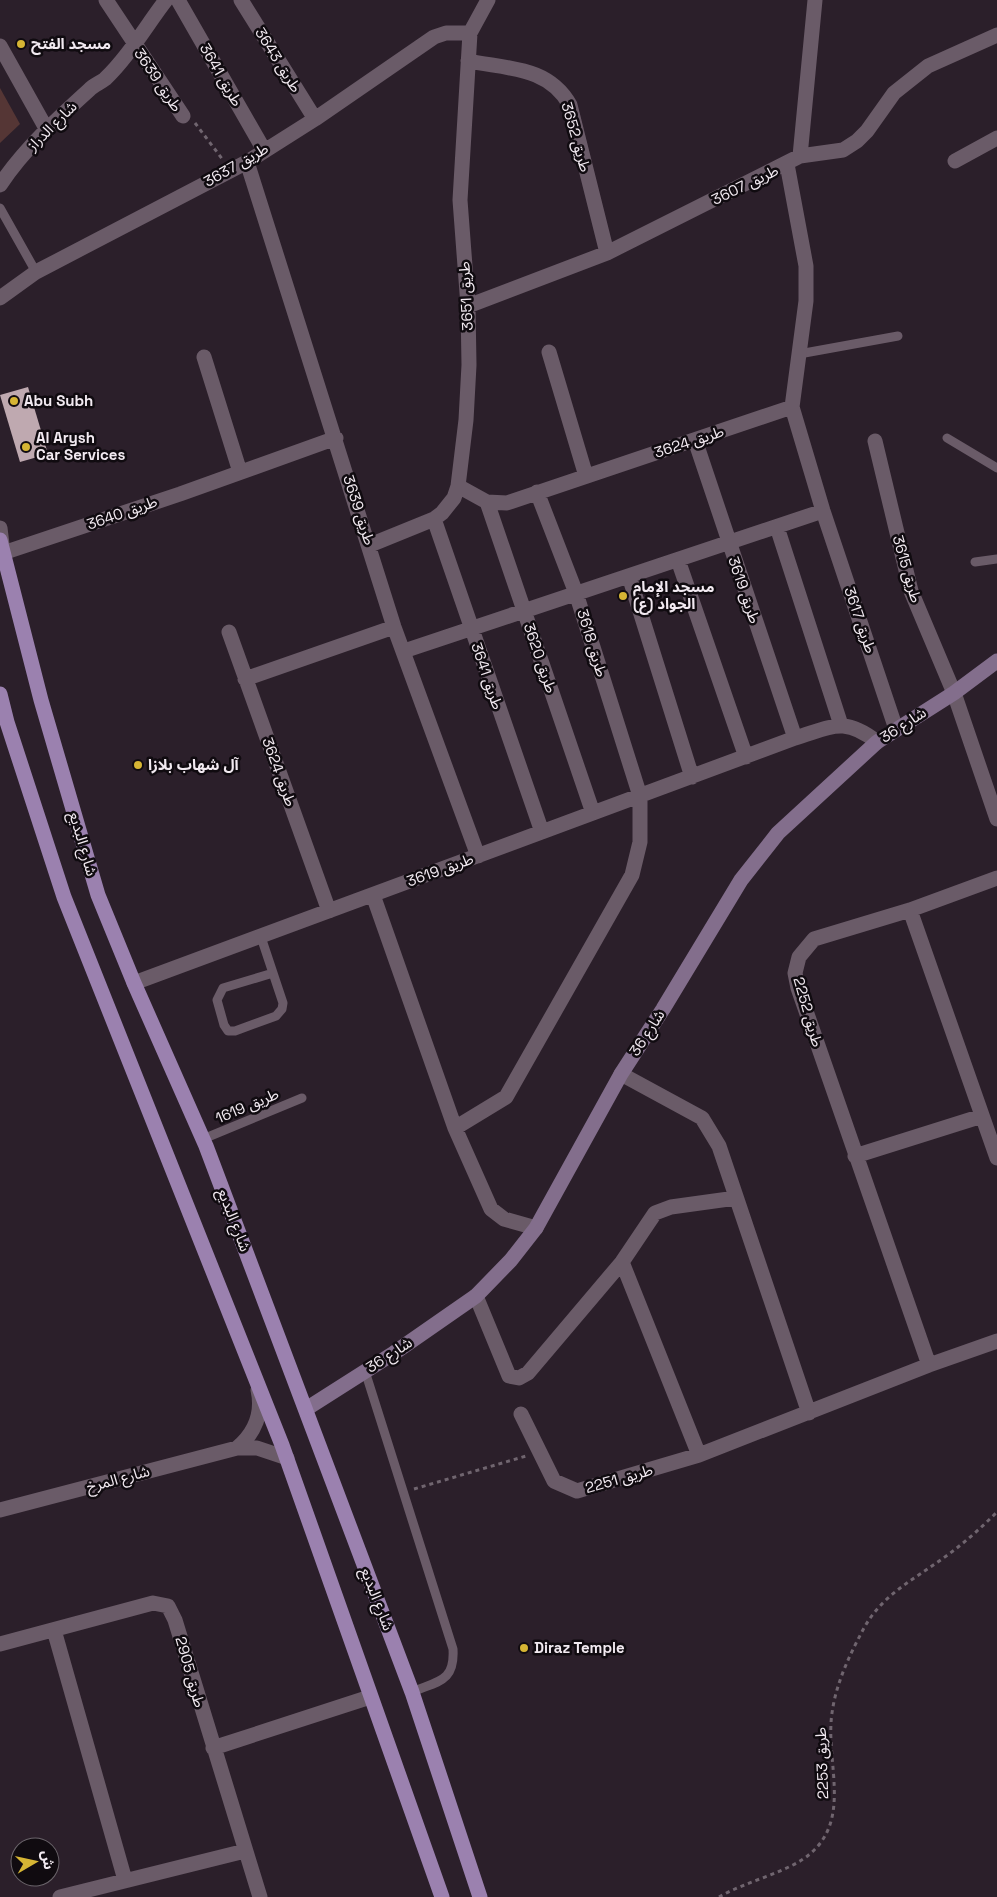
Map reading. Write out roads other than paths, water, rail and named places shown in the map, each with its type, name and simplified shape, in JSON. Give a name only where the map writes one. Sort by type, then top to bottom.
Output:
[{"type":"main road","name":"شارع البديع","points":[[2,546],[41,700],[98,895],[134,983],[203,1139],[306,1409],[412,1692],[480,1897]]},
{"type":"main road","points":[[0,694],[3,723],[64,897],[257,1387],[287,1458],[442,1897]]},
{"type":"street","name":"طريق 3639","points":[[106,0],[183,116]]},
{"type":"street","name":"شارع الدراز","points":[[0,185],[6,168],[92,87],[99,74],[121,50],[133,43],[166,0]]},
{"type":"street","name":"طريق 3641","points":[[178,0],[264,150]]},
{"type":"street","name":"طريق 3643","points":[[241,0],[315,119]]},
{"type":"street","name":"طريق 3651","points":[[370,545],[434,520],[454,498],[458,486],[468,374],[468,306],[460,200],[468,61],[470,33],[488,0]]},
{"type":"street","points":[[800,156],[816,0]]},
{"type":"street","name":"طريق 3637","points":[[0,298],[36,272],[247,162],[315,119],[434,38],[446,33],[470,33]]},
{"type":"street","name":"طريق 3607","points":[[468,306],[607,253],[800,156],[843,150],[857,141],[894,93],[928,66],[997,35]]},
{"type":"street","points":[[0,46],[47,130]]},
{"type":"street","name":"طريق 3652","points":[[468,61],[540,76],[554,84],[563,94],[570,106],[607,253]]},
{"type":"street","points":[[955,161],[986,142],[997,138]]},
{"type":"street","name":"طريق 3639","points":[[247,162],[370,545],[394,627],[478,856]]},
{"type":"street","points":[[787,164],[806,266],[806,301],[792,407]]},
{"type":"street","points":[[549,352],[586,476]]},
{"type":"street","points":[[204,358],[240,472]]},
{"type":"street","name":"طريق 3624","points":[[487,502],[507,503],[792,407]]},
{"type":"street","name":"طريق 3617","points":[[792,407],[823,511],[896,728]]},
{"type":"street","name":"طريق 3640","points":[[2,546],[240,472],[336,438]]},
{"type":"street","name":"طريق 3619","points":[[695,440],[795,738]]},
{"type":"street","name":"طريق 3615","points":[[875,441],[911,591],[954,693],[997,819]]},
{"type":"street","points":[[458,486],[487,502]]},
{"type":"street","name":"طريق 3618","points":[[455,1128],[506,1097],[632,875],[640,842],[640,796],[576,593],[537,492]]},
{"type":"street","name":"طريق 3620","points":[[487,502],[593,813]]},
{"type":"street","points":[[404,651],[823,511]]},
{"type":"street","name":"طريق 3641","points":[[434,520],[542,832]]},
{"type":"street","points":[[777,527],[841,724],[861,730],[877,742]]},
{"type":"street","points":[[0,528],[2,546]]},
{"type":"street","points":[[678,560],[746,757]]},
{"type":"street","points":[[629,576],[692,777]]},
{"type":"street","points":[[245,679],[394,627]]},
{"type":"street","name":"طريق 3624","points":[[229,632],[329,911]]},
{"type":"street","name":"شارع 36","points":[[306,1409],[476,1296],[511,1260],[536,1228],[621,1074],[664,1009],[741,880],[778,832],[877,742],[896,728],[954,693],[997,661]]},
{"type":"street","name":"طريق 3619","points":[[134,983],[795,738],[841,724]]},
{"type":"street","name":"طريق 2252","points":[[929,1365],[798,988],[796,965],[802,950],[821,936],[910,910],[997,878]]},
{"type":"street","points":[[373,895],[455,1128],[491,1209],[504,1220],[536,1228]]},
{"type":"street","points":[[910,910],[997,1158]]},
{"type":"street","points":[[621,1074],[702,1118],[719,1146],[809,1413]]},
{"type":"street","points":[[855,1156],[982,1116]]},
{"type":"street","points":[[476,1296],[509,1376],[519,1378],[528,1373],[622,1262],[655,1213],[671,1207],[736,1198]]},
{"type":"street","points":[[622,1262],[699,1455]]},
{"type":"street","name":"طريق 2251","points":[[520,1414],[554,1481],[577,1491],[699,1455],[929,1365],[997,1341]]},
{"type":"street","points":[[236,1448],[244,1442],[255,1426],[260,1406],[257,1387]]},
{"type":"street","name":"شارع المرخ","points":[[0,1510],[236,1448],[262,1449],[287,1458]]},
{"type":"street","name":"طريق 2905","points":[[0,1644],[153,1603],[168,1606],[175,1620],[260,1897]]},
{"type":"street","points":[[54,1630],[125,1880]]},
{"type":"street","points":[[213,1748],[370,1697]]},
{"type":"street","points":[[60,1897],[245,1851]]},
{"type":"lane","points":[[0,208],[36,272]]},
{"type":"lane","points":[[799,354],[898,336]]},
{"type":"lane","points":[[947,438],[997,468]]},
{"type":"lane","points":[[975,562],[997,559]]},
{"type":"lane","points":[[261,937],[273,973],[282,1003],[276,1016],[235,1031],[228,1031],[224,1025],[217,1000],[222,988],[273,973]]},
{"type":"lane","name":"طريق 1619","points":[[203,1139],[302,1098]]},
{"type":"lane","points":[[365,1371],[453,1649],[454,1664],[446,1677],[412,1692]]},
{"type":"place","name":"مسجد الفتح","points":[[21,44]]},
{"type":"place","name":"Abu Subh","points":[[14,401]]},
{"type":"place","name":"Al Arysh Car Services","points":[[26,447]]},
{"type":"place","name":"مسجد الإمام الجواد (ع)","points":[[623,596]]},
{"type":"place","name":"آل شهاب بلازا","points":[[138,765]]},
{"type":"place","name":"Diraz Temple","points":[[524,1648]]}]
